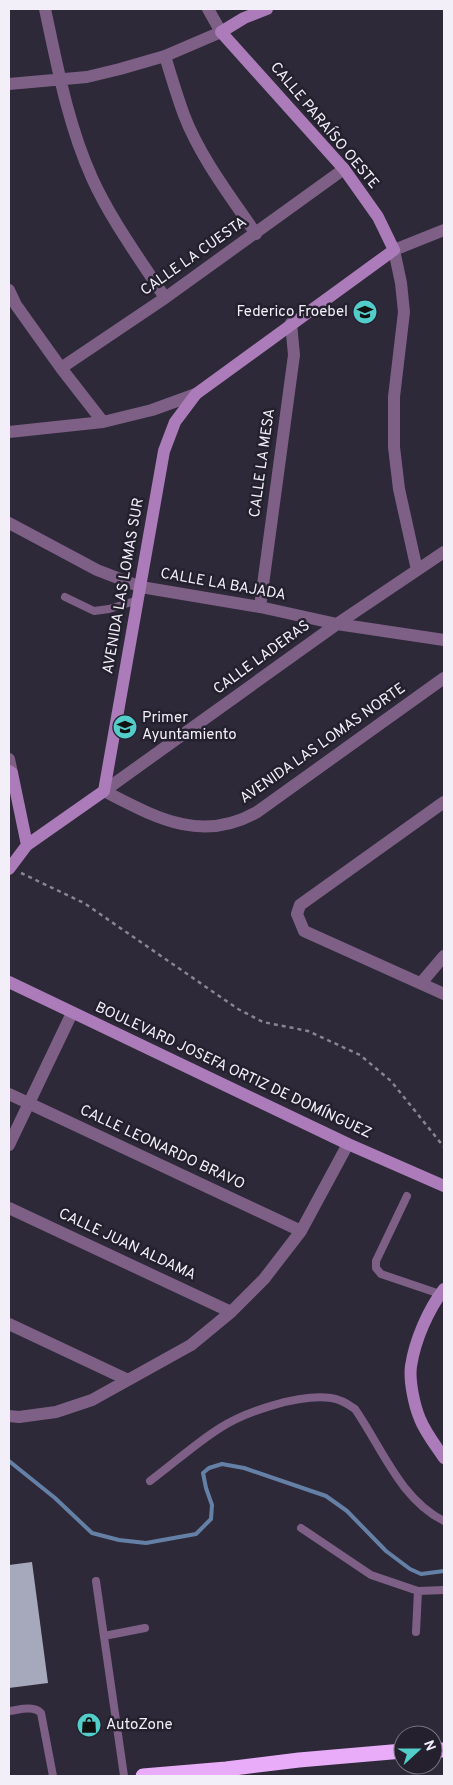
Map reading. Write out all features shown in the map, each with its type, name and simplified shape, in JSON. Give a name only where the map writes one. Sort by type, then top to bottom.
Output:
[{"type":"highway","points":[[143,1776],[393,1752]]},
{"type":"street","points":[[45,9],[60,80],[80,148],[92,178],[109,211],[165,298]]},
{"type":"street","name":"CALLE PARAÍSO OESTE","points":[[208,9],[222,32],[344,169],[378,217],[394,250],[401,283],[404,312],[394,397],[394,447],[399,489],[417,570]]},
{"type":"street","points":[[9,84],[87,77],[165,56],[222,32],[244,18],[267,9]]},
{"type":"street","points":[[165,56],[184,116],[197,142],[215,173],[256,234]]},
{"type":"street","name":"CALLE LA CUESTA","points":[[61,368],[165,298],[344,169]]},
{"type":"street","points":[[394,250],[444,230]]},
{"type":"street","name":"AVENIDA LAS LOMAS SUR","points":[[104,791],[164,450],[175,422],[196,394],[291,323],[394,250]]},
{"type":"street","points":[[9,290],[16,305],[103,422]]},
{"type":"street","name":"CALLE LA MESA","points":[[260,607],[294,355],[291,323]]},
{"type":"street","points":[[9,432],[103,422],[152,410],[196,394]]},
{"type":"street","name":"CALLE LA BAJADA","points":[[9,523],[97,570],[141,587],[260,607],[337,624],[444,640]]},
{"type":"street","name":"CALLE LADERAS","points":[[9,868],[27,845],[337,624],[444,552]]},
{"type":"street","name":"AVENIDA LAS LOMAS NORTE","points":[[104,791],[170,822],[207,826],[230,824],[245,819],[257,812],[444,678]]},
{"type":"street","points":[[9,759],[10,772],[27,845]]},
{"type":"street","points":[[444,802],[300,905],[297,914],[304,931],[444,994]]},
{"type":"street","points":[[421,983],[444,956]]},
{"type":"street","name":"BOULEVARD JOSEFA ORTIZ DE DOMÍNGUEZ","points":[[9,982],[348,1144],[444,1186]]},
{"type":"street","points":[[9,1145],[72,1013]]},
{"type":"street","name":"CALLE LEONARDO BRAVO","points":[[9,1094],[301,1231]]},
{"type":"street","points":[[9,1416],[56,1412],[92,1400],[191,1345],[231,1312],[264,1279],[301,1231],[348,1144]]},
{"type":"street","name":"CALLE JUAN ALDAMA","points":[[9,1208],[231,1312]]},
{"type":"street","points":[[443,1293],[435,1301],[419,1338],[411,1367],[413,1395],[420,1419],[444,1458]]},
{"type":"street","points":[[9,1324],[128,1380]]},
{"type":"lane","points":[[65,597],[94,611],[109,609],[138,600]]},
{"type":"lane","points":[[407,1196],[376,1262],[376,1268],[381,1274],[443,1293]]},
{"type":"lane","points":[[150,1481],[220,1428],[246,1414],[283,1402],[332,1398],[344,1402],[355,1409],[403,1486],[421,1505],[444,1521]]},
{"type":"lane","points":[[301,1528],[371,1575],[418,1591],[444,1590]]},
{"type":"lane","points":[[96,1581],[124,1776]]},
{"type":"lane","points":[[416,1632],[418,1591]]},
{"type":"lane","points":[[104,1636],[145,1628]]},
{"type":"lane","points":[[9,1711],[32,1708],[39,1710],[53,1776]]},
{"type":"path","points":[[9,868],[84,903],[238,1009],[263,1022],[308,1031],[360,1055],[391,1082],[444,1147]]},
{"type":"building","points":[[32,1562],[48,1683],[9,1688],[9,1565]]},
{"type":"waterway","points":[[9,1461],[55,1498],[92,1533],[119,1540],[146,1543],[196,1534],[211,1519],[212,1505],[203,1473],[209,1468],[222,1464],[244,1468],[326,1496],[347,1511],[386,1551],[410,1569],[421,1574],[444,1571]]},
{"type":"place","name":"Federico Froebel","points":[[365,312]]},
{"type":"place","name":"Primer Ayuntamiento","points":[[125,727]]},
{"type":"place","name":"AutoZone","points":[[89,1725]]}]
